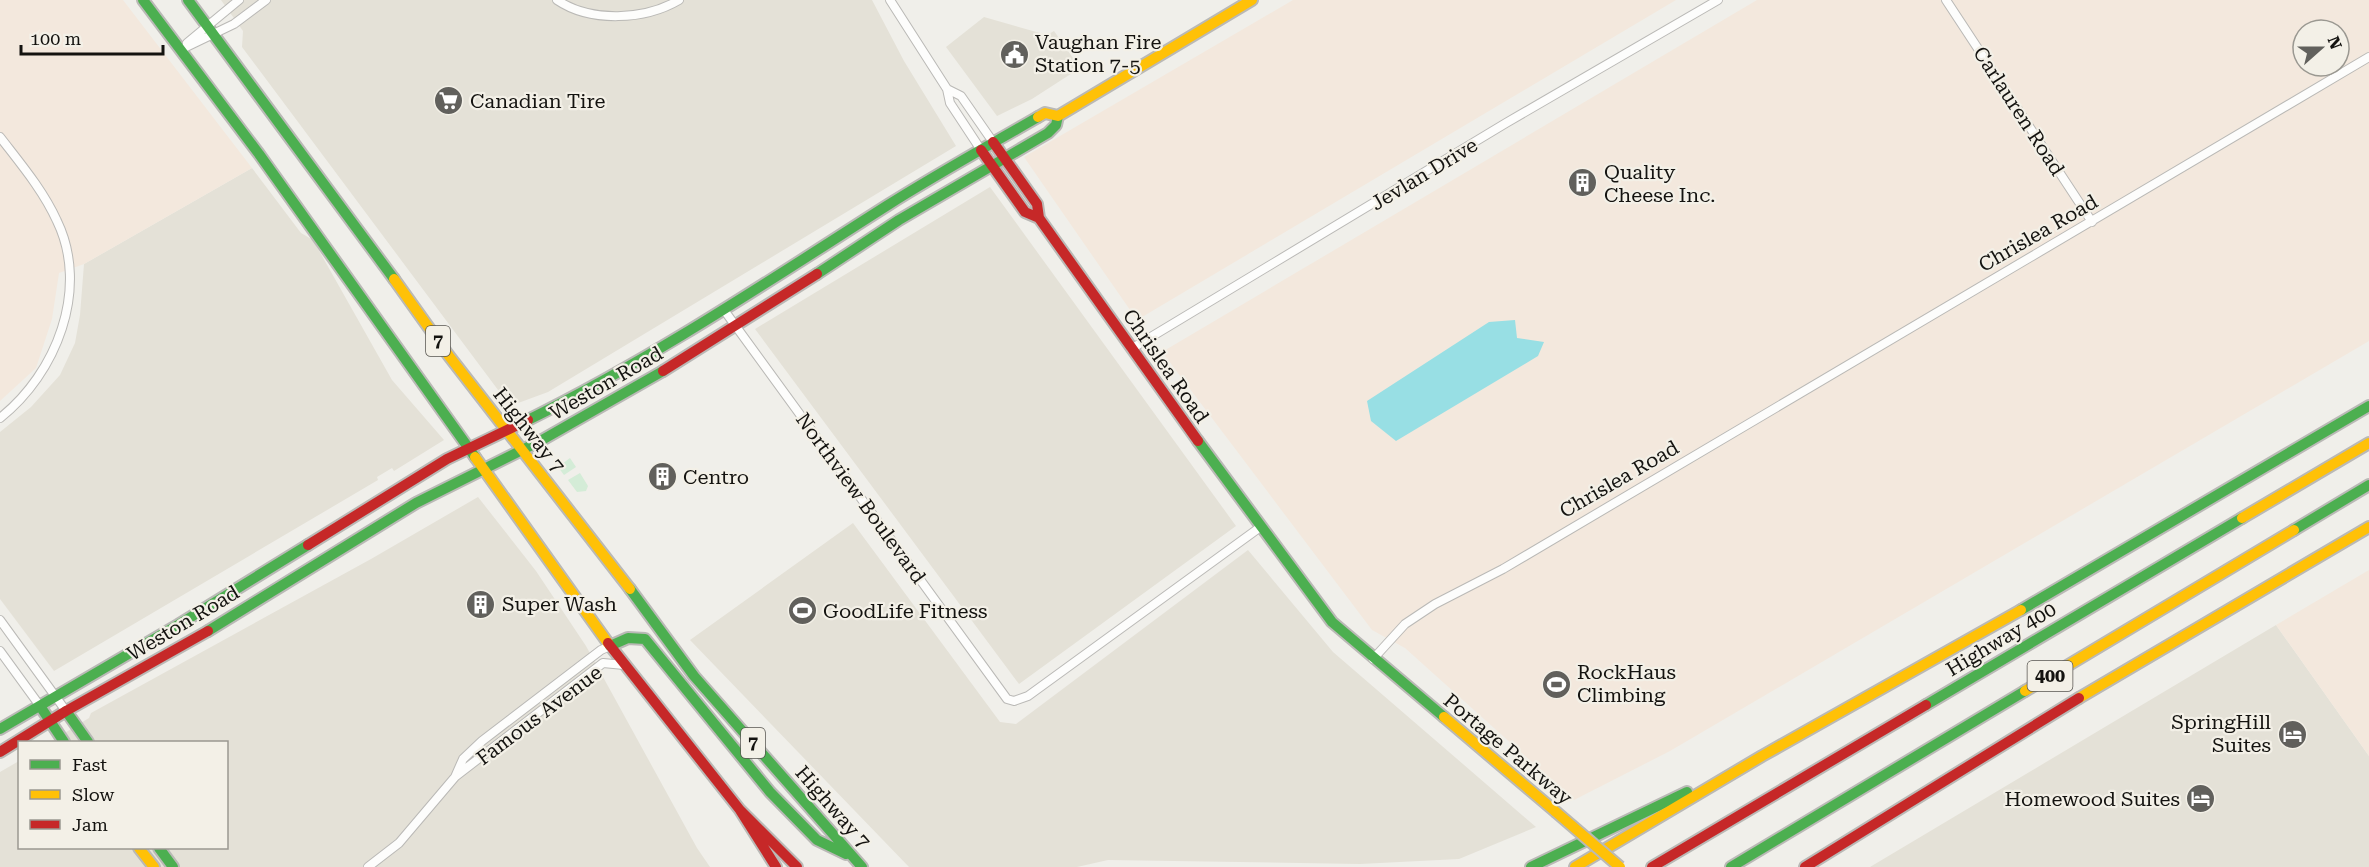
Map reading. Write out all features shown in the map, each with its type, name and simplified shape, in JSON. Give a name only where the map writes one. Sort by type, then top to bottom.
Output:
[{"type":"main road","name":"7","points":[[143,0],[471,447],[610,646],[740,810],[797,867]]},
{"type":"main road","name":"Highway 7","points":[[188,0],[506,430],[659,626],[694,676],[862,867]]},
{"type":"main road","name":"Weston Road","points":[[0,729],[178,625],[471,447],[572,398],[724,310],[890,204],[993,142],[1045,113],[1058,116],[1252,0]]},
{"type":"main road","name":"Weston Road","points":[[18,741],[66,711],[202,635],[416,503],[522,450],[645,382],[899,220],[1048,133],[1056,125],[1058,116]]},
{"type":"main road","name":"Chrislea Road","points":[[993,142],[1037,204],[1039,218],[1259,528],[1332,622],[1373,659]]},
{"type":"main road","name":"Chrislea Road","points":[[981,150],[1025,212],[1039,218]]},
{"type":"main road","points":[[1575,867],[1761,756],[2020,611],[2369,406]]},
{"type":"main road","name":"Highway 400","points":[[1652,867],[2369,443]]},
{"type":"main road","name":"400","points":[[1731,867],[2369,485]]},
{"type":"main road","points":[[1805,867],[2039,722],[2369,527]]},
{"type":"main road","points":[[610,646],[628,638],[645,639],[770,792],[817,840],[852,857]]},
{"type":"main road","name":"Portage Parkway","points":[[1373,659],[1620,867]]},
{"type":"main road","points":[[40,706],[63,741]]},
{"type":"main road","points":[[66,711],[87,741]]},
{"type":"main road","name":"Weston Road","points":[[0,752],[18,741]]},
{"type":"main road","points":[[1531,867],[1761,756]]},
{"type":"main road","points":[[740,810],[776,867]]},
{"type":"main road","points":[[140,849],[154,867]]},
{"type":"main road","points":[[160,849],[173,867]]},
{"type":"street","points":[[180,50],[211,30],[239,0]]},
{"type":"street","points":[[211,30],[234,24],[266,0]]},
{"type":"street","points":[[557,0],[581,12],[620,16],[654,11],[679,0]]},
{"type":"street","points":[[890,0],[947,88],[950,103],[981,150]]},
{"type":"street","name":"Jevlan Drive","points":[[1131,350],[1515,118],[1718,0]]},
{"type":"street","name":"Carlauren Road","points":[[1946,0],[2092,222]]},
{"type":"street","name":"Chrislea Road","points":[[1373,659],[1405,624],[1435,604],[1503,568],[2369,57]]},
{"type":"street","points":[[947,88],[961,96],[993,142]]},
{"type":"street","points":[[0,137],[57,221],[65,247],[68,289],[64,324],[54,352],[30,391],[0,418]]},
{"type":"street","name":"Northview Boulevard","points":[[724,310],[1007,699],[1014,701],[1028,696],[1259,528]]},
{"type":"street","points":[[0,620],[66,711]]},
{"type":"street","name":"Famous Avenue","points":[[455,777],[463,759],[482,741],[601,650],[610,646]]},
{"type":"street","points":[[0,651],[40,706]]},
{"type":"street","name":"Famous Avenue","points":[[368,867],[399,843],[455,777],[603,663],[625,665]]},
{"type":"shaded area","points":[[0,0],[123,0],[252,168],[84,264],[59,273],[52,319],[36,368],[0,401]]},
{"type":"shaded area","points":[[221,0],[872,0],[904,61],[956,146],[548,392],[510,406],[242,47],[243,31]]},
{"type":"shaded area","points":[[1293,0],[1676,0],[1137,320],[1024,157]]},
{"type":"shaded area","points":[[1757,0],[2369,0],[2369,341],[1670,751],[1574,800],[1405,648],[1372,630],[1162,352]]},
{"type":"shaded area","points":[[984,17],[1047,35],[1054,31],[1080,68],[1032,99],[997,116],[946,47]]},
{"type":"shaded area","points":[[252,168],[301,233],[313,240],[392,380],[444,440],[394,471],[392,468],[377,477],[378,480],[54,671],[0,599],[0,432],[31,407],[60,375],[75,343],[84,264]]},
{"type":"shaded area","points":[[990,187],[1236,526],[1019,684],[755,329]]},
{"type":"shaded area","points":[[478,497],[536,571],[586,646],[697,848],[710,867],[0,867],[0,772],[18,762],[18,849],[228,849],[228,741],[52,741],[89,718],[91,713],[371,559]]},
{"type":"shaded area","points":[[853,523],[1000,722],[1016,724],[1248,550],[1333,652],[1536,827],[1459,859],[1360,864],[1108,860],[1077,867],[909,867],[690,640]]},
{"type":"shaded area","points":[[2369,570],[2369,756],[2276,625]]},
{"type":"shaded area","points":[[2276,625],[2369,756],[2369,867],[1870,867]]},
{"type":"green space","points":[[570,458],[576,467],[564,475],[558,467]]},
{"type":"green space","points":[[580,473],[588,486],[586,491],[577,492],[568,480]]},
{"type":"water","points":[[1515,320],[1517,338],[1544,342],[1538,356],[1396,441],[1371,421],[1367,401],[1489,322]]},
{"type":"traffic: fast","points":[[143,0],[259,154],[475,457]]},
{"type":"traffic: fast","points":[[188,0],[394,279]]},
{"type":"traffic: fast","points":[[817,274],[899,220],[1048,133],[1056,125],[1058,116]]},
{"type":"traffic: fast","points":[[528,420],[666,345],[906,194],[1038,117]]},
{"type":"traffic: fast","points":[[208,631],[416,503],[542,440],[663,371]]},
{"type":"traffic: fast","points":[[2021,610],[2369,406]]},
{"type":"traffic: fast","points":[[1198,441],[1332,622],[1444,717]]},
{"type":"traffic: fast","points":[[2294,530],[2369,485]]},
{"type":"traffic: fast","points":[[1926,705],[2242,518]]},
{"type":"traffic: fast","points":[[0,729],[178,625],[308,545]]},
{"type":"traffic: fast","points":[[630,589],[694,676],[862,867]]},
{"type":"traffic: fast","points":[[610,646],[628,638],[645,639],[770,792],[817,840],[846,854]]},
{"type":"traffic: fast","points":[[1731,867],[2025,691]]},
{"type":"traffic: fast","points":[[40,706],[63,741]]},
{"type":"traffic: fast","points":[[66,711],[87,741]]},
{"type":"traffic: fast","points":[[1531,867],[1687,792]]},
{"type":"traffic: fast","points":[[160,849],[173,867]]},
{"type":"traffic: slow","points":[[1038,117],[1045,113],[1058,116],[1252,0]]},
{"type":"traffic: slow","points":[[394,279],[449,356],[630,589]]},
{"type":"traffic: slow","points":[[2242,518],[2369,443]]},
{"type":"traffic: slow","points":[[475,457],[608,643]]},
{"type":"traffic: slow","points":[[2079,698],[2369,527]]},
{"type":"traffic: slow","points":[[2025,691],[2294,530]]},
{"type":"traffic: slow","points":[[1575,867],[1762,756],[2021,610]]},
{"type":"traffic: slow","points":[[1444,717],[1556,812]]},
{"type":"traffic: slow","points":[[1556,812],[1620,867]]},
{"type":"traffic: slow","points":[[140,849],[154,867]]},
{"type":"traffic: jam","points":[[993,142],[1037,204],[1039,218],[1198,441]]},
{"type":"traffic: jam","points":[[981,150],[1025,212],[1039,218]]},
{"type":"traffic: jam","points":[[663,371],[817,274]]},
{"type":"traffic: jam","points":[[308,545],[447,459],[528,420]]},
{"type":"traffic: jam","points":[[0,752],[66,711],[208,631]]},
{"type":"traffic: jam","points":[[608,643],[740,810],[797,867]]},
{"type":"traffic: jam","points":[[1805,867],[2079,698]]},
{"type":"traffic: jam","points":[[1652,867],[1926,705]]},
{"type":"traffic: jam","points":[[740,810],[776,867]]},
{"type":"place","name":"Vaughan Fire Station 7-5","points":[[1014,54]]},
{"type":"place","name":"Canadian Tire","points":[[449,101]]},
{"type":"place","name":"Quality Cheese Inc.","points":[[1583,183]]},
{"type":"place","name":"Centro","points":[[662,477]]},
{"type":"place","name":"Super Wash","points":[[481,604]]},
{"type":"place","name":"GoodLife Fitness","points":[[802,611]]},
{"type":"place","name":"RockHaus Climbing","points":[[1556,684]]},
{"type":"place","name":"SpringHill Suites","points":[[2292,734]]},
{"type":"place","name":"Homewood Suites","points":[[2201,799]]}]
